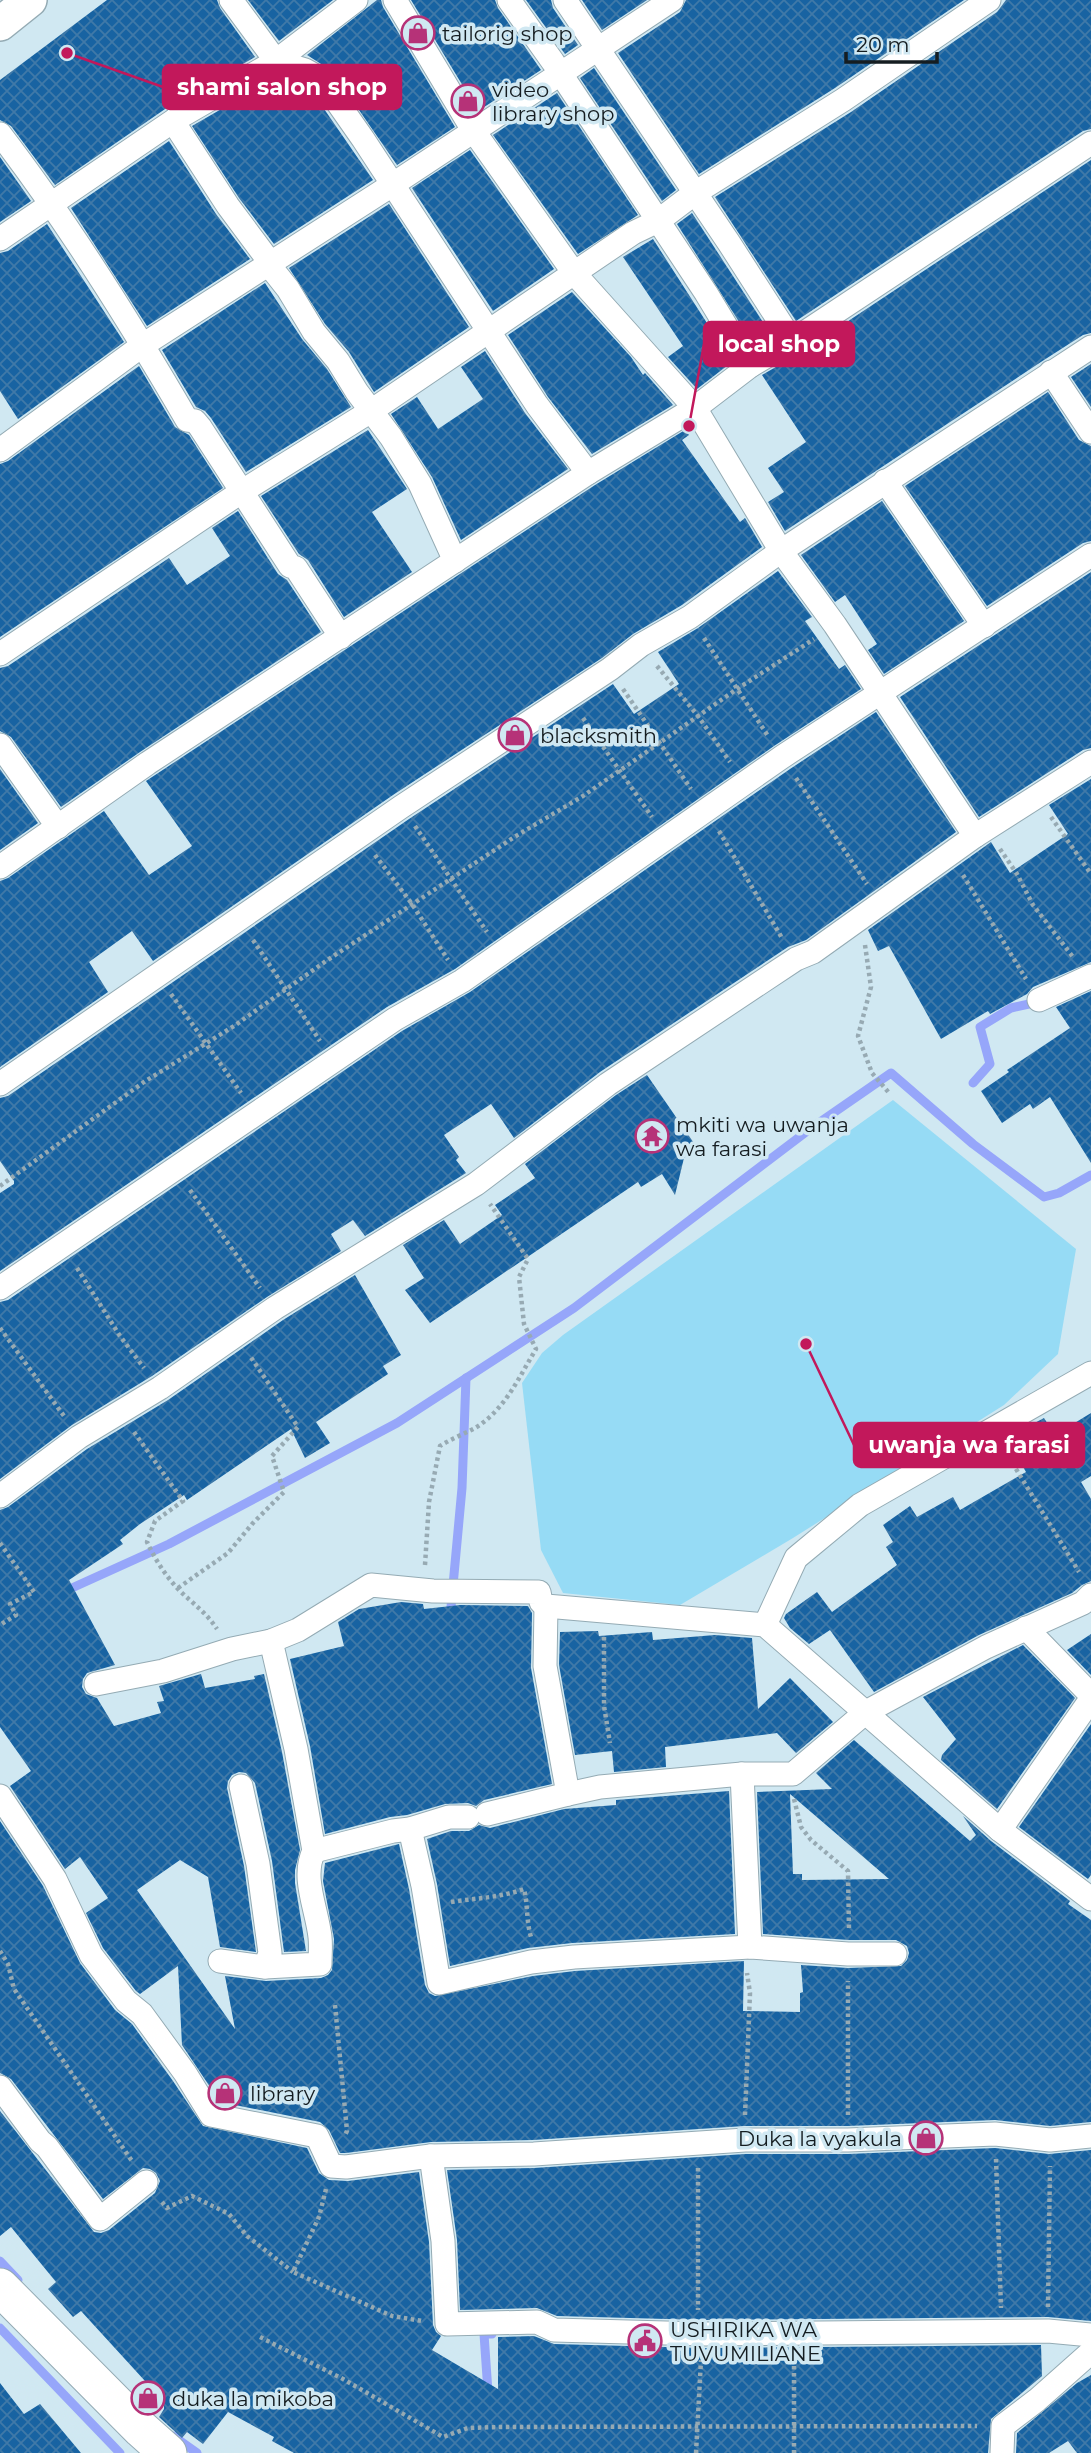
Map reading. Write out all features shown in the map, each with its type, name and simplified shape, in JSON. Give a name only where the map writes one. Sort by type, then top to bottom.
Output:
[{"type":"main road","points":[[0,2287],[168,2453]]},
{"type":"street","points":[[0,24],[30,0]]},
{"type":"street","points":[[230,0],[276,61],[306,70],[321,79],[537,405],[588,473]]},
{"type":"street","points":[[0,239],[176,119],[276,61],[356,0]]},
{"type":"street","points":[[395,0],[473,130],[574,273],[695,408],[781,551],[981,832]]},
{"type":"street","points":[[509,0],[658,220],[750,366]]},
{"type":"street","points":[[565,0],[792,341]]},
{"type":"street","points":[[0,450],[143,345],[672,0]]},
{"type":"street","points":[[0,654],[241,492],[371,411],[633,233],[658,220],[695,192],[844,100],[989,0]]},
{"type":"street","points":[[176,119],[178,129],[229,206],[419,484],[454,561]]},
{"type":"street","points":[[0,134],[51,205],[143,345],[187,420],[195,421],[200,427],[290,565],[296,568],[341,637]]},
{"type":"street","points":[[0,867],[148,763],[588,473],[695,408],[750,366],[1091,143]]},
{"type":"street","points":[[0,1084],[401,807],[610,669],[641,645],[690,617],[885,481],[1091,347]]},
{"type":"street","points":[[1051,372],[1091,432]]},
{"type":"street","points":[[885,481],[984,626]]},
{"type":"street","points":[[0,1288],[395,1019],[461,981],[705,809],[1091,555]]},
{"type":"street","points":[[0,745],[58,827]]},
{"type":"street","points":[[0,1496],[79,1437],[160,1388],[275,1308],[476,1184],[608,1084],[796,959],[813,952],[981,832],[1091,762]]},
{"type":"street","points":[[1039,1000],[1090,976]]},
{"type":"street","points":[[765,1625],[796,1558],[860,1505],[1091,1373]]},
{"type":"street","points":[[96,1684],[163,1671],[232,1649],[271,1641],[298,1630],[371,1585],[433,1591],[539,1592],[541,1602],[546,1605],[765,1625],[1000,1830],[1091,1899]]},
{"type":"street","points":[[314,1851],[393,1830],[410,1829],[449,1816],[477,1816],[600,1787],[742,1774],[793,1774],[852,1721],[866,1712],[942,1669],[1083,1603],[1088,1588]]},
{"type":"street","points":[[546,1605],[545,1666],[568,1794]]},
{"type":"street","points":[[1000,1830],[1091,1697],[1026,1628]]},
{"type":"street","points":[[220,1961],[265,1967],[320,1964],[320,1938],[309,1874],[310,1859],[314,1851],[296,1749],[271,1641]]},
{"type":"street","points":[[742,1774],[747,1947]]},
{"type":"street","points":[[242,1786],[258,1864],[270,1952],[265,1967]]},
{"type":"street","points":[[0,1796],[55,1879],[91,1955],[126,2001],[142,2014],[185,2073],[211,2115],[317,2136],[331,2166],[346,2167],[432,2156],[534,2154],[745,2140],[848,2140],[995,2134],[1050,2140],[1091,2136]]},
{"type":"street","points":[[410,1829],[439,1983],[528,1963],[574,1957],[747,1947],[848,1954],[895,1954]]},
{"type":"street","points":[[0,2087],[100,2219],[146,2182]]},
{"type":"street","points":[[432,2156],[443,2241],[447,2324],[703,2334],[1048,2331],[1091,2335]]},
{"type":"street","points":[[1002,2453],[1003,2426],[1091,2352]]},
{"type":"path","points":[[0,1186],[144,1082],[286,991],[516,836],[583,796],[835,625]]},
{"type":"path","points":[[641,645],[698,716],[745,783]]},
{"type":"path","points":[[610,669],[740,863],[755,894],[796,959]]},
{"type":"path","points":[[568,696],[666,838]]},
{"type":"path","points":[[1036,798],[1091,874]]},
{"type":"path","points":[[401,807],[501,953]]},
{"type":"path","points":[[981,832],[1017,874],[1032,905],[1090,976]]},
{"type":"path","points":[[361,835],[412,904],[461,981]]},
{"type":"path","points":[[950,854],[1039,1000]]},
{"type":"path","points":[[861,917],[871,986],[858,1036],[872,1073],[890,1094]]},
{"type":"path","points":[[239,919],[334,1062]]},
{"type":"path","points":[[157,974],[256,1114]]},
{"type":"path","points":[[175,1169],[275,1308]]},
{"type":"path","points":[[433,1591],[427,1581],[425,1565],[429,1502],[440,1446],[474,1428],[504,1403],[536,1349],[524,1324],[519,1276],[528,1259],[476,1184]]},
{"type":"path","points":[[59,1248],[75,1264],[120,1336],[160,1388]]},
{"type":"path","points":[[0,1328],[79,1437]]},
{"type":"path","points":[[178,1588],[228,1553],[284,1492],[272,1456],[298,1427],[236,1335]]},
{"type":"path","points":[[119,1411],[183,1500],[155,1521],[148,1542],[155,1559],[178,1588],[206,1613],[232,1649]]},
{"type":"path","points":[[991,1429],[1088,1588]]},
{"type":"path","points":[[0,1543],[34,1592],[10,1604],[16,1615],[0,1625]]},
{"type":"path","points":[[604,1611],[604,1706],[610,1744]]},
{"type":"path","points":[[426,1907],[479,1897],[489,1899],[506,1896],[524,1889],[526,1917],[532,1940],[528,1963]]},
{"type":"path","points":[[745,2140],[750,1993],[747,1947]]},
{"type":"path","points":[[0,1951],[8,1964],[14,1989],[146,2182],[167,2208],[192,2196],[229,2214],[247,2236],[293,2272],[392,2316],[447,2324]]},
{"type":"path","points":[[293,2272],[319,2217],[331,2166],[347,2131],[335,2006]]},
{"type":"path","points":[[995,2134],[1002,2332]]},
{"type":"path","points":[[1048,2331],[1050,2140]]},
{"type":"path","points":[[696,2453],[703,2334],[698,2323],[697,2143]]},
{"type":"path","points":[[794,2334],[794,2453]]},
{"type":"path","points":[[260,2337],[343,2379],[443,2437],[468,2428],[500,2427],[1003,2426]]},
{"type":"shaded area","points":[[893,1100],[1076,1249],[1058,1354],[1004,1405],[793,1538],[680,1605],[563,1593],[541,1550],[522,1383],[542,1353],[563,1335]]},
{"type":"building","points":[[107,0],[217,0],[255,57],[168,107],[55,185],[11,126],[0,120],[0,80]]},
{"type":"building","points":[[248,0],[333,0],[279,41]]},
{"type":"building","points":[[377,0],[381,0],[455,127],[397,165],[332,71],[307,55]]},
{"type":"building","points":[[411,0],[495,0],[541,70],[478,111]]},
{"type":"building","points":[[526,0],[551,0],[553,8],[578,45],[565,54]]},
{"type":"building","points":[[582,0],[647,0],[602,30]]},
{"type":"building","points":[[686,0],[964,0],[835,88],[699,174],[618,53],[680,12]]},
{"type":"building","points":[[1006,0],[1091,0],[1091,129],[1083,131],[796,321],[715,197],[851,112],[997,12]]},
{"type":"building","points":[[594,68],[676,190],[662,201],[580,78]]},
{"type":"building","points":[[263,85],[280,110],[311,90],[373,180],[274,244],[239,198],[192,126]]},
{"type":"building","points":[[557,93],[638,215],[578,254],[493,135]]},
{"type":"building","points":[[169,141],[216,214],[250,259],[147,326],[71,208]]},
{"type":"building","points":[[470,150],[554,269],[493,311],[412,188]]},
{"type":"building","points":[[0,157],[31,201],[0,222]]},
{"type":"building","points":[[1091,160],[1091,333],[1083,335],[1044,360],[785,531],[768,502],[784,492],[768,468],[806,442],[762,375],[800,353]]},
{"type":"building","points":[[389,204],[469,327],[374,392],[289,268]]},
{"type":"building","points":[[692,213],[772,336],[755,347],[677,224]]},
{"type":"building","points":[[47,224],[124,342],[18,419],[0,391],[0,253],[8,251]]},
{"type":"building","points":[[653,239],[732,362],[697,389],[668,357],[683,346],[623,257]]},
{"type":"building","points":[[265,283],[351,407],[246,472],[211,418],[196,407],[162,350]]},
{"type":"building","points":[[572,292],[631,357],[643,375],[645,373],[673,405],[592,454],[548,397],[508,335]]},
{"type":"building","points":[[485,351],[525,413],[568,469],[461,540],[432,477],[391,414],[417,397],[438,429],[483,399],[461,367]]},
{"type":"building","points":[[1091,364],[1091,407],[1071,377]]},
{"type":"building","points":[[139,366],[175,427],[189,435],[223,488],[0,637],[0,464],[8,461]]},
{"type":"building","points":[[1048,392],[1079,440],[1091,446],[1091,541],[1083,543],[987,606],[905,486]]},
{"type":"building","points":[[368,430],[407,489],[372,512],[412,572],[344,617],[308,560],[299,554],[261,496]]},
{"type":"building","points":[[685,430],[689,435],[682,440],[740,522],[745,518],[762,547],[682,605],[633,634],[602,658],[393,795],[153,961],[132,931],[89,962],[108,992],[0,1067],[0,881],[104,811],[149,875],[192,846],[146,781],[595,485]]},
{"type":"building","points":[[882,501],[964,621],[884,674],[868,650],[877,644],[845,595],[835,602],[801,555]]},
{"type":"building","points":[[238,511],[278,574],[287,580],[321,632],[61,807],[11,737],[0,731],[0,668],[8,666],[169,558],[187,585],[230,556],[212,528]]},
{"type":"building","points":[[778,571],[812,617],[805,621],[839,669],[845,665],[861,689],[774,746],[455,969],[387,1007],[0,1271],[0,1193],[14,1184],[14,1181],[0,1161],[0,1098],[8,1096],[409,819],[613,684],[634,714],[679,684],[658,652],[698,628]]},
{"type":"building","points":[[1091,572],[1091,748],[1083,750],[979,817],[900,697]]},
{"type":"building","points":[[876,712],[956,832],[806,940],[788,947],[600,1072],[514,1138],[491,1104],[444,1135],[459,1157],[456,1160],[466,1173],[365,1236],[353,1220],[331,1234],[341,1251],[267,1297],[152,1376],[72,1425],[0,1479],[0,1302],[8,1300],[402,1031],[470,992]]},
{"type":"building","points":[[0,769],[38,823],[0,850]]},
{"type":"building","points":[[1091,779],[1091,962],[1033,987],[1027,994],[990,1014],[988,1011],[941,1039],[889,946],[878,951],[868,930],[991,842],[1010,873],[1068,834],[1049,805]]},
{"type":"building","points":[[1091,991],[1091,1163],[1050,1097],[1033,1109],[1030,1104],[1002,1123],[981,1091],[1009,1072],[1007,1070],[1070,1028],[1056,1007]]},
{"type":"building","points":[[647,1075],[698,1149],[684,1158],[675,1195],[662,1174],[641,1187],[638,1182],[430,1323],[405,1290],[424,1278],[403,1245],[444,1220],[460,1244],[502,1215],[495,1205],[535,1178],[525,1164],[616,1095]]},
{"type":"building","points":[[355,1275],[401,1355],[383,1366],[388,1374],[316,1422],[330,1443],[305,1458],[291,1429],[187,1500],[184,1495],[140,1524],[120,1540],[123,1544],[69,1580],[115,1665],[87,1673],[82,1687],[86,1694],[97,1698],[114,1726],[161,1713],[157,1702],[164,1701],[159,1686],[201,1674],[205,1688],[255,1679],[254,1676],[264,1674],[300,1850],[295,1883],[306,1951],[284,1952],[272,1861],[255,1783],[246,1773],[232,1775],[227,1788],[244,1866],[256,1952],[220,1947],[208,1877],[180,1860],[137,1890],[235,2029],[225,1976],[266,1981],[321,1978],[332,1970],[334,1939],[323,1881],[325,1863],[399,1844],[425,1985],[429,1993],[435,1996],[533,1976],[575,1971],[744,1961],[743,2011],[800,2012],[800,1993],[803,1992],[801,1965],[848,1968],[901,1966],[909,1953],[907,1946],[896,1940],[849,1940],[763,1934],[757,1792],[832,1789],[816,1773],[854,1740],[970,1841],[976,1835],[963,1816],[1091,1920],[1091,2122],[1050,2126],[995,2120],[848,2126],[744,2126],[533,2140],[431,2142],[340,2153],[329,2130],[320,2122],[220,2102],[182,2045],[178,1966],[140,1994],[136,1991],[103,1948],[86,1913],[108,1898],[80,1857],[65,1869],[10,1786],[31,1771],[0,1727],[0,1510],[8,1507],[87,1449],[168,1400],[283,1320]],"holes":[[[790,1794],[889,1879],[802,1880],[802,1874],[793,1874]]]},
{"type":"building","points":[[1091,1413],[1091,1476],[1081,1482],[1091,1499],[1091,1581],[1072,1593],[979,1635],[874,1692],[830,1630],[809,1644],[790,1628],[784,1618],[786,1614],[817,1592],[832,1612],[897,1565],[886,1547],[893,1542],[883,1525],[910,1506],[917,1517],[953,1497],[960,1510],[1026,1472],[1006,1438],[1044,1418],[1055,1435]]},
{"type":"building","points":[[401,1602],[423,1604],[424,1609],[460,1605],[528,1606],[532,1613],[531,1668],[552,1784],[484,1800],[476,1806],[468,1803],[445,1804],[325,1834],[310,1746],[290,1659],[344,1646],[338,1622],[359,1609]]},
{"type":"building","points":[[598,1631],[599,1636],[652,1632],[653,1640],[715,1635],[752,1638],[758,1709],[790,1678],[833,1722],[796,1753],[777,1733],[665,1747],[666,1767],[614,1772],[612,1751],[575,1755],[559,1665],[560,1632]]},
{"type":"building","points":[[1091,1634],[1091,1675],[1067,1650]]},
{"type":"building","points":[[1023,1645],[1075,1698],[997,1809],[941,1760],[956,1739],[923,1697]]},
{"type":"building","points":[[1091,1724],[1091,1875],[1088,1879],[1019,1827]]},
{"type":"building","points":[[729,1791],[735,1934],[572,1943],[528,1948],[450,1966],[427,1839],[451,1831],[469,1831],[479,1825],[490,1828],[564,1809],[616,1805],[616,1800]]},
{"type":"building","points":[[0,1821],[43,1886],[80,1963],[115,2010],[132,2024],[203,2126],[307,2148],[319,2173],[329,2180],[348,2181],[419,2172],[429,2242],[433,2325],[441,2336],[432,2350],[498,2389],[498,2337],[534,2336],[554,2344],[703,2348],[1041,2345],[1042,2376],[991,2419],[988,2453],[294,2453],[272,2441],[274,2437],[228,2412],[203,2444],[187,2432],[182,2438],[159,2417],[164,2406],[139,2391],[145,2381],[81,2311],[73,2317],[48,2289],[56,2282],[11,2227],[0,2236],[0,2111],[94,2232],[109,2230],[155,2193],[160,2181],[156,2173],[143,2168],[103,2199],[11,2079],[0,2073]]},
{"type":"building","points":[[995,2148],[1049,2154],[1091,2150],[1091,2321],[1048,2317],[703,2320],[557,2316],[537,2308],[460,2310],[457,2240],[447,2170],[534,2168],[745,2154],[848,2154]]},
{"type":"building","points":[[1091,2375],[1091,2453],[1077,2453],[1068,2441],[1049,2453],[1016,2453],[1017,2433],[1077,2383]]},
{"type":"building","points":[[0,2383],[24,2414],[40,2404],[81,2453],[0,2453]]},
{"type":"waterway","points":[[973,1083],[990,1064],[980,1027],[1011,1008],[1038,1002]]},
{"type":"waterway","points":[[63,1592],[169,1544],[397,1423],[574,1308],[810,1129],[891,1073],[973,1144],[1044,1197],[1059,1193],[1091,1175]]},
{"type":"waterway","points":[[450,1618],[462,1488],[466,1378]]},
{"type":"waterway","points":[[0,2261],[18,2280]]},
{"type":"waterway","points":[[0,2328],[120,2453]]},
{"type":"waterway","points":[[488,2392],[484,2334],[492,2334]]},
{"type":"waterway","points":[[173,2436],[197,2453]]},
{"type":"place","name":"tailorig shop","points":[[418,33]]},
{"type":"place","name":"shami salon shop","points":[[67,53]]},
{"type":"place","name":"video library shop","points":[[468,101]]},
{"type":"place","name":"local shop","points":[[689,426]]},
{"type":"place","name":"blacksmith","points":[[515,735]]},
{"type":"place","name":"mkiti wa uwanja wa farasi","points":[[652,1136]]},
{"type":"place","name":"uwanja wa farasi","points":[[806,1344]]},
{"type":"place","name":"library","points":[[225,2093]]},
{"type":"place","name":"Duka la vyakula","points":[[926,2138]]},
{"type":"place","name":"USHIRIKA WA TUVUMILIANE","points":[[645,2341]]},
{"type":"place","name":"duka la mikoba","points":[[148,2398]]}]
